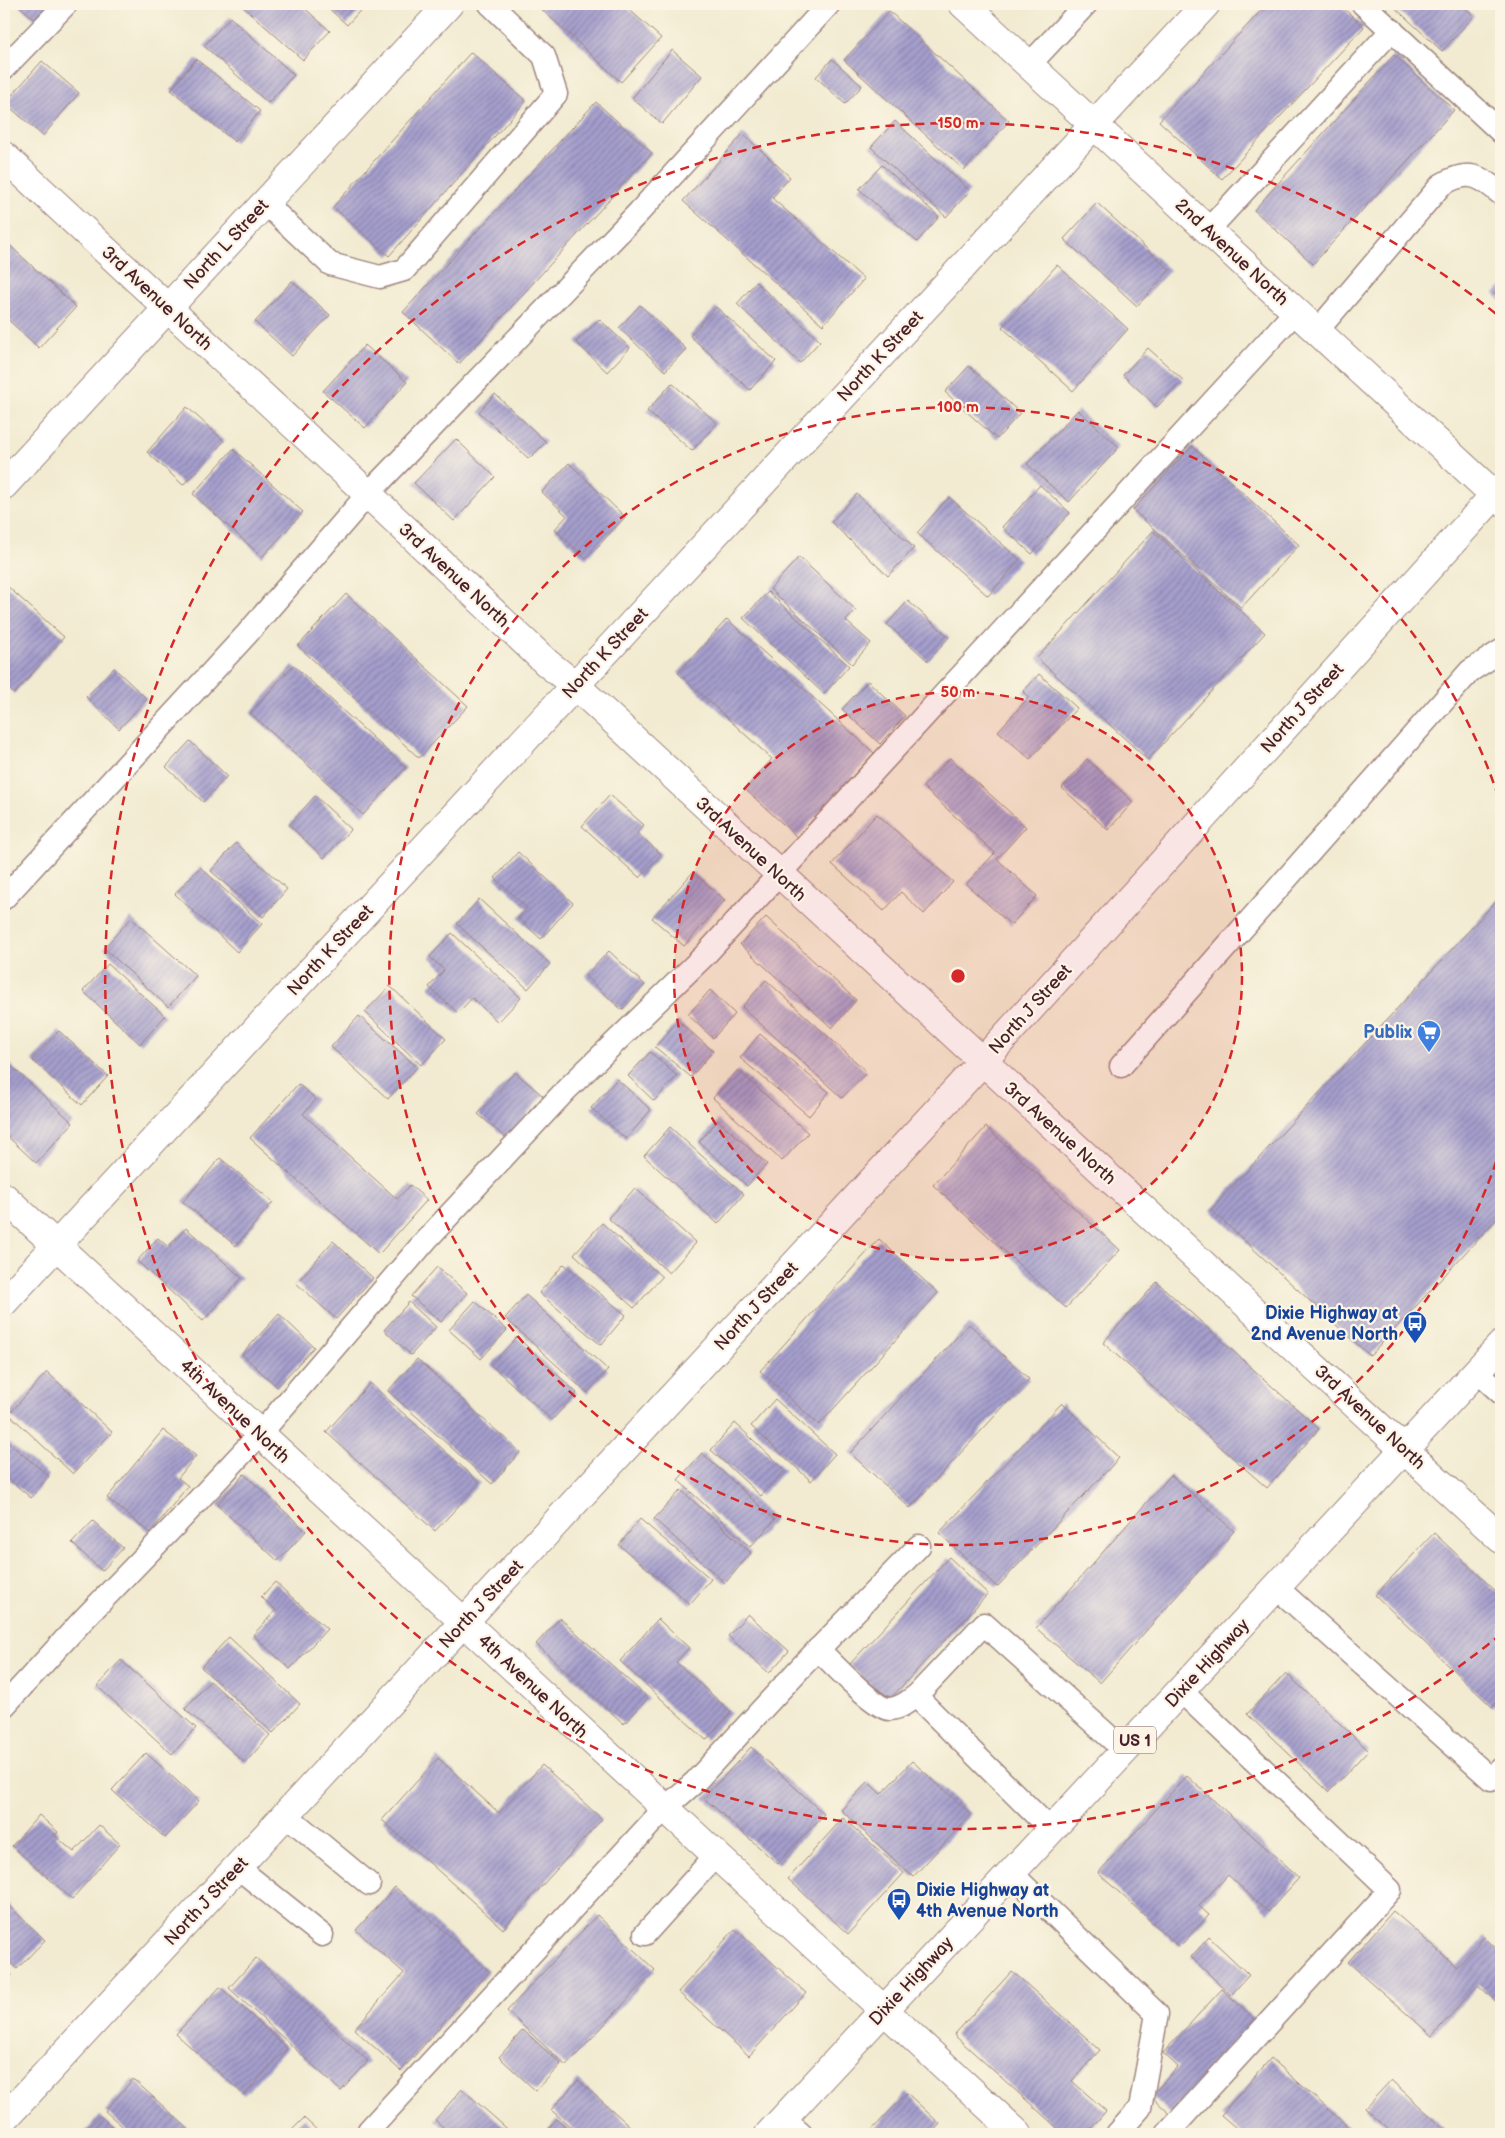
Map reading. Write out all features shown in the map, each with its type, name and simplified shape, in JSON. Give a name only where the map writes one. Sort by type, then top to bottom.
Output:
[{"type":"street","name":"North L Street","points":[[4,485],[449,4]]},
{"type":"street","name":"2nd Avenue North","points":[[963,4],[1317,331],[1499,495]]},
{"type":"street","name":"North K Street","points":[[4,1302],[1206,4]]},
{"type":"street","name":"3rd Avenue North","points":[[4,156],[548,663],[575,685],[1501,1539]]},
{"type":"street","name":"North J Street","points":[[4,2119],[982,1062],[1499,495]]},
{"type":"street","name":"4th Avenue North","points":[[4,1197],[1018,2134]]},
{"type":"street","name":"Dixie Highway","points":[[785,2129],[884,2010],[1501,1345]]},
{"type":"lane","points":[[4,68],[66,4]]},
{"type":"lane","points":[[265,203],[330,264],[380,277],[404,270],[556,94],[544,56],[490,4]]},
{"type":"lane","points":[[4,898],[246,635],[368,494],[639,212],[829,4]]},
{"type":"lane","points":[[1029,66],[1086,4]]},
{"type":"lane","points":[[1363,4],[1501,132]]},
{"type":"lane","points":[[1208,230],[1392,30]]},
{"type":"lane","points":[[1317,331],[1441,185],[1456,176],[1474,175],[1486,181],[1501,194]]},
{"type":"lane","points":[[4,1706],[260,1434],[426,1240],[567,1089],[705,955],[1296,311]]},
{"type":"lane","points":[[1120,1066],[1470,671],[1501,651]]},
{"type":"lane","points":[[1477,1371],[1501,1393]]},
{"type":"lane","points":[[370,2133],[665,1808],[694,1782],[818,1649],[919,1546]]},
{"type":"lane","points":[[1277,1588],[1496,1774]]},
{"type":"lane","points":[[818,1649],[873,1701],[886,1709],[898,1708],[916,1696],[984,1624],[1125,1751]]},
{"type":"lane","points":[[1167,2134],[1390,1890],[1181,1691]]},
{"type":"lane","points":[[916,1696],[1052,1830]]},
{"type":"lane","points":[[286,1815],[369,1884]]},
{"type":"lane","points":[[645,1934],[716,1855]]},
{"type":"lane","points":[[237,1867],[322,1935]]},
{"type":"lane","points":[[1011,1873],[1157,2014],[1140,2108],[1116,2134]]},
{"type":"building","points":[[4,4],[10,5],[4,12]]},
{"type":"building","points":[[17,4],[57,4],[40,24]]},
{"type":"building","points":[[240,4],[300,4],[330,31],[303,60]]},
{"type":"building","points":[[324,4],[366,4],[347,25]]},
{"type":"building","points":[[540,4],[623,4],[661,38],[621,82],[538,6]]},
{"type":"building","points":[[1267,4],[1339,4],[1364,27],[1222,179],[1159,121]]},
{"type":"building","points":[[1391,4],[1461,4],[1474,16],[1442,51]]},
{"type":"building","points":[[889,11],[1009,121],[964,170],[844,60]]},
{"type":"building","points":[[230,17],[294,75],[268,103],[204,46]]},
{"type":"building","points":[[672,50],[702,76],[662,124],[632,98]]},
{"type":"building","points":[[471,52],[526,101],[389,256],[333,207]]},
{"type":"building","points":[[1394,55],[1454,110],[1313,264],[1254,210]]},
{"type":"building","points":[[196,59],[260,111],[235,142],[171,90]]},
{"type":"building","points":[[832,59],[862,86],[845,104],[816,77]]},
{"type":"building","points":[[42,61],[79,93],[43,136],[5,103]]},
{"type":"building","points":[[596,102],[652,153],[459,364],[403,312]]},
{"type":"building","points":[[895,121],[970,191],[946,217],[871,147]]},
{"type":"building","points":[[743,134],[790,177],[772,198],[864,279],[823,325],[683,201]]},
{"type":"building","points":[[882,165],[939,217],[917,242],[859,189]]},
{"type":"building","points":[[1097,203],[1170,270],[1137,306],[1064,239]]},
{"type":"building","points":[[4,240],[76,307],[39,348],[4,316]]},
{"type":"building","points":[[1057,265],[1128,329],[1073,391],[1002,327]]},
{"type":"building","points":[[292,281],[330,315],[292,356],[255,322]]},
{"type":"building","points":[[756,282],[820,341],[800,363],[737,304]]},
{"type":"building","points":[[1501,286],[1501,301],[1494,294]]},
{"type":"building","points":[[640,305],[686,349],[665,371],[619,328]]},
{"type":"building","points":[[716,307],[776,361],[750,390],[690,336]]},
{"type":"building","points":[[599,319],[630,348],[607,372],[576,342]]},
{"type":"building","points":[[365,345],[407,382],[365,428],[323,391]]},
{"type":"building","points":[[1148,348],[1183,380],[1157,407],[1123,375]]},
{"type":"building","points":[[969,366],[1020,413],[997,439],[945,392]]},
{"type":"building","points":[[672,383],[717,423],[692,451],[647,411]]},
{"type":"building","points":[[495,394],[546,442],[529,459],[479,412]]},
{"type":"building","points":[[187,407],[224,441],[183,485],[147,452]]},
{"type":"building","points":[[1078,410],[1119,447],[1069,502],[1027,464]]},
{"type":"building","points":[[456,439],[495,477],[454,521],[414,483]]},
{"type":"building","points":[[1192,446],[1299,545],[1241,608],[1133,510]]},
{"type":"building","points":[[233,449],[303,512],[262,557],[193,494]]},
{"type":"building","points":[[569,463],[625,517],[586,559],[555,529],[567,516],[542,492]]},
{"type":"building","points":[[1040,485],[1070,513],[1032,554],[1002,527]]},
{"type":"building","points":[[857,494],[914,548],[888,576],[831,522]]},
{"type":"building","points":[[949,497],[1020,560],[988,596],[917,533]]},
{"type":"building","points":[[1153,531],[1265,633],[1148,760],[1037,658]]},
{"type":"building","points":[[799,557],[856,610],[846,621],[871,643],[852,664],[770,589]]},
{"type":"building","points":[[7,586],[64,637],[14,694],[4,684],[4,590]]},
{"type":"building","points":[[768,592],[849,666],[824,694],[743,618]]},
{"type":"building","points":[[346,594],[468,706],[419,758],[298,646]]},
{"type":"building","points":[[908,601],[949,637],[928,661],[887,624]]},
{"type":"building","points":[[727,619],[874,753],[797,837],[745,789],[772,759],[678,673]]},
{"type":"building","points":[[293,665],[406,768],[363,815],[250,713]]},
{"type":"building","points":[[114,668],[147,699],[119,729],[86,697]]},
{"type":"building","points":[[1039,674],[1077,708],[1030,759],[998,731],[1029,697],[1023,692]]},
{"type":"building","points":[[868,681],[905,716],[880,744],[842,709]]},
{"type":"building","points":[[190,741],[227,776],[203,802],[166,767]]},
{"type":"building","points":[[950,758],[1026,827],[997,859],[1037,896],[1011,925],[966,884],[995,853],[923,787]]},
{"type":"building","points":[[1087,759],[1133,802],[1108,830],[1062,788]]},
{"type":"building","points":[[610,795],[644,825],[637,833],[661,854],[640,878],[582,826]]},
{"type":"building","points":[[315,796],[351,829],[324,858],[289,825]]},
{"type":"building","points":[[877,814],[953,882],[924,914],[901,892],[884,911],[832,864]]},
{"type":"building","points":[[236,843],[287,889],[263,917],[211,871]]},
{"type":"building","points":[[518,852],[573,903],[541,939],[518,918],[527,908],[495,878]]},
{"type":"building","points":[[200,867],[262,924],[237,952],[175,894]]},
{"type":"building","points":[[693,872],[725,900],[684,946],[652,918]]},
{"type":"building","name":"Publix","points":[[1501,896],[1501,1214],[1370,1356],[1211,1210]]},
{"type":"building","points":[[479,899],[550,964],[528,989],[457,924]]},
{"type":"building","points":[[766,917],[856,1000],[832,1028],[740,944]]},
{"type":"building","points":[[131,918],[196,976],[168,1007],[104,948]]},
{"type":"building","points":[[452,933],[521,998],[498,1022],[472,998],[458,1013],[429,987],[444,970],[430,957]]},
{"type":"building","points":[[609,951],[645,985],[622,1010],[585,976]]},
{"type":"building","points":[[108,964],[165,1016],[140,1044],[83,991]]},
{"type":"building","points":[[766,980],[867,1072],[842,1098],[742,1007]]},
{"type":"building","points":[[390,986],[446,1039],[421,1065],[365,1012]]},
{"type":"building","points":[[710,990],[735,1014],[713,1038],[688,1015]]},
{"type":"building","points":[[359,1016],[417,1067],[388,1099],[331,1047]]},
{"type":"building","points":[[678,1021],[713,1051],[691,1077],[655,1047]]},
{"type":"building","points":[[59,1031],[108,1076],[82,1105],[32,1060]]},
{"type":"building","points":[[760,1034],[829,1092],[809,1116],[740,1058]]},
{"type":"building","points":[[650,1052],[677,1076],[654,1101],[628,1076]]},
{"type":"building","points":[[6,1061],[73,1123],[36,1163],[4,1133],[4,1064]]},
{"type":"building","points":[[738,1070],[808,1133],[782,1161],[713,1098]]},
{"type":"building","points":[[515,1072],[543,1096],[506,1138],[478,1114]]},
{"type":"building","points":[[617,1079],[651,1110],[626,1139],[591,1108]]},
{"type":"building","points":[[298,1084],[316,1099],[303,1114],[397,1199],[410,1185],[427,1200],[379,1254],[250,1138]]},
{"type":"building","points":[[718,1120],[767,1164],[747,1186],[699,1142]]},
{"type":"building","points":[[670,1127],[744,1194],[718,1224],[644,1156]]},
{"type":"building","points":[[986,1127],[1120,1250],[1066,1308],[933,1185]]},
{"type":"building","points":[[220,1158],[273,1202],[236,1246],[183,1202]]},
{"type":"building","points":[[635,1188],[696,1243],[669,1273],[608,1218]]},
{"type":"building","points":[[602,1223],[662,1277],[634,1308],[574,1254]]},
{"type":"building","points":[[186,1228],[242,1278],[203,1321],[137,1261],[158,1238],[168,1247]]},
{"type":"building","points":[[879,1239],[938,1293],[819,1425],[760,1371]]},
{"type":"building","points":[[333,1241],[373,1278],[336,1319],[296,1283]]},
{"type":"building","points":[[564,1264],[626,1315],[601,1345],[539,1293]]},
{"type":"building","points":[[437,1267],[467,1293],[441,1322],[411,1296]]},
{"type":"building","points":[[1157,1282],[1319,1429],[1267,1488],[1103,1343]]},
{"type":"building","points":[[526,1295],[608,1370],[587,1393],[505,1318]]},
{"type":"building","points":[[475,1301],[507,1330],[481,1359],[449,1330]]},
{"type":"building","points":[[409,1302],[436,1327],[411,1355],[384,1330]]},
{"type":"building","points":[[279,1314],[314,1347],[277,1387],[242,1354]]},
{"type":"building","points":[[969,1324],[1029,1379],[910,1508],[850,1453]]},
{"type":"building","points":[[517,1337],[577,1393],[552,1420],[491,1365]]},
{"type":"building","points":[[417,1359],[520,1452],[492,1484],[388,1391]]},
{"type":"building","points":[[47,1372],[112,1432],[73,1474],[9,1414]]},
{"type":"building","points":[[370,1383],[480,1483],[435,1531],[326,1432]]},
{"type":"building","points":[[775,1399],[835,1454],[811,1481],[751,1426]]},
{"type":"building","points":[[1062,1403],[1119,1458],[997,1587],[939,1533]]},
{"type":"building","points":[[735,1423],[785,1470],[761,1496],[711,1450]]},
{"type":"building","points":[[163,1430],[196,1456],[178,1478],[188,1486],[150,1533],[107,1498]]},
{"type":"building","points":[[4,1439],[49,1476],[31,1498],[4,1475]]},
{"type":"building","points":[[702,1453],[775,1520],[750,1547],[678,1480]]},
{"type":"building","points":[[244,1474],[306,1531],[278,1561],[217,1505]]},
{"type":"building","points":[[1171,1475],[1234,1531],[1100,1683],[1036,1628]]},
{"type":"building","points":[[681,1490],[751,1553],[725,1583],[654,1519]]},
{"type":"building","points":[[640,1519],[711,1579],[690,1604],[619,1545]]},
{"type":"building","points":[[93,1521],[123,1548],[102,1571],[72,1543]]},
{"type":"building","points":[[1434,1533],[1501,1596],[1501,1698],[1492,1707],[1375,1595]]},
{"type":"building","points":[[949,1557],[988,1594],[888,1701],[849,1665]]},
{"type":"building","points":[[275,1582],[327,1629],[290,1669],[253,1635],[276,1610],[261,1597]]},
{"type":"building","points":[[748,1614],[789,1651],[769,1673],[728,1636]]},
{"type":"building","points":[[560,1618],[648,1698],[624,1724],[536,1644]]},
{"type":"building","points":[[658,1619],[689,1648],[676,1662],[731,1712],[706,1740],[620,1661]]},
{"type":"building","points":[[229,1637],[300,1704],[273,1733],[201,1667]]},
{"type":"building","points":[[121,1660],[196,1728],[172,1754],[97,1686]]},
{"type":"building","points":[[1286,1673],[1368,1750],[1329,1792],[1247,1714]]},
{"type":"building","points":[[210,1681],[270,1735],[245,1763],[185,1709]]},
{"type":"building","points":[[751,1747],[824,1814],[778,1864],[704,1798]]},
{"type":"building","points":[[146,1753],[199,1801],[165,1838],[112,1790]]},
{"type":"building","points":[[438,1758],[499,1813],[542,1765],[602,1819],[503,1929],[382,1820]]},
{"type":"building","points":[[912,1761],[971,1814],[913,1877],[841,1810],[868,1782],[881,1794]]},
{"type":"building","points":[[1187,1776],[1299,1878],[1268,1912],[1228,1875],[1199,1906],[1209,1915],[1179,1947],[1098,1873]]},
{"type":"building","points":[[39,1815],[58,1832],[55,1836],[74,1852],[99,1825],[120,1844],[72,1899],[12,1846]]},
{"type":"building","points":[[843,1818],[904,1873],[848,1934],[788,1879]]},
{"type":"building","points":[[395,1887],[489,1971],[401,2071],[354,2029],[404,1973],[356,1930]]},
{"type":"building","points":[[6,1903],[45,1940],[17,1969],[4,1957],[4,1906]]},
{"type":"building","points":[[1393,1911],[1457,1967],[1484,1937],[1501,1953],[1501,2006],[1478,1985],[1432,2036],[1348,1962]]},
{"type":"building","points":[[597,1915],[655,1970],[566,2066],[507,2011]]},
{"type":"building","points":[[735,1929],[806,1993],[749,2056],[678,1992]]},
{"type":"building","points":[[1209,1937],[1249,1975],[1231,1995],[1191,1957]]},
{"type":"building","points":[[256,1958],[368,2061],[341,2091],[229,1988]]},
{"type":"building","points":[[4,1967],[12,1975],[4,1984]]},
{"type":"building","points":[[1012,1971],[1100,2050],[1072,2081],[1106,2111],[1086,2134],[1064,2134],[954,2035]]},
{"type":"building","points":[[220,1987],[287,2048],[244,2095],[176,2034]]},
{"type":"building","points":[[1222,1989],[1258,2022],[1171,2115],[1151,2096],[1178,2067],[1163,2053]]},
{"type":"building","points":[[523,2030],[561,2064],[536,2091],[499,2057]]},
{"type":"building","points":[[1271,2058],[1356,2134],[1243,2134],[1221,2115]]},
{"type":"building","points":[[133,2079],[194,2134],[131,2134],[105,2111]]},
{"type":"building","points":[[578,2080],[639,2134],[579,2134],[551,2110]]},
{"type":"building","points":[[1391,2080],[1450,2134],[1393,2134],[1365,2108]]},
{"type":"building","points":[[462,2089],[513,2134],[451,2134],[435,2120]]},
{"type":"building","points":[[907,2093],[940,2124],[931,2134],[868,2134]]},
{"type":"building","points":[[100,2116],[121,2134],[83,2134]]},
{"type":"building","points":[[304,2118],[321,2134],[288,2134]]},
{"type":"building","points":[[557,2119],[574,2134],[544,2134]]},
{"type":"place","name":"Publix","points":[[1429,1053]]},
{"type":"place","name":"Dixie Highway at 2nd Avenue North","points":[[1415,1344]]},
{"type":"place","name":"Dixie Highway at 4th Avenue North","points":[[899,1921]]}]
